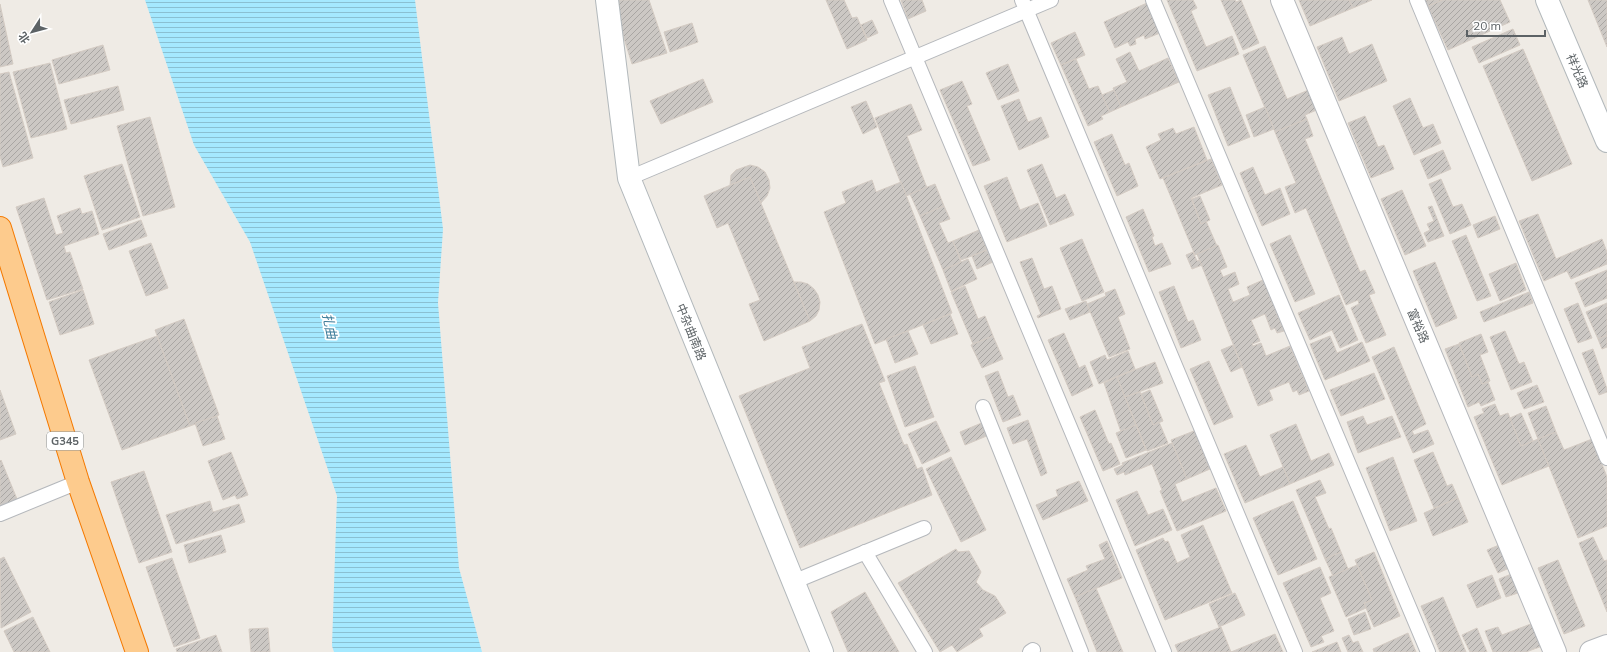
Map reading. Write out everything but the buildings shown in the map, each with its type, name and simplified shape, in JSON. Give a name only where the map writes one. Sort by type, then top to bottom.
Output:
[{"type":"highway","name":"G345","points":[[0,228],[78,482],[137,652]]},
{"type":"street","name":"中杂曲南路","points":[[607,0],[629,178],[822,652]]},
{"type":"street","name":"富裕路","points":[[1282,0],[1554,652]]},
{"type":"street","name":"祥光路","points":[[1547,0],[1607,141]]},
{"type":"street","points":[[1592,652],[1607,646]]},
{"type":"lane","points":[[891,0],[1163,652]]},
{"type":"lane","points":[[629,178],[916,57],[1024,5],[1051,0]]},
{"type":"lane","points":[[1153,0],[1428,652]]},
{"type":"lane","points":[[1417,0],[1607,458]]},
{"type":"lane","points":[[1024,5],[1295,652]]},
{"type":"lane","points":[[984,407],[1081,652]]},
{"type":"lane","points":[[0,514],[78,482]]},
{"type":"lane","points":[[793,582],[924,528]]},
{"type":"lane","points":[[865,552],[925,652]]},
{"type":"water","name":"扎曲","points":[[145,0],[415,0],[443,229],[438,303],[459,568],[482,652],[334,652],[332,646],[337,496],[250,242],[194,145]]}]
